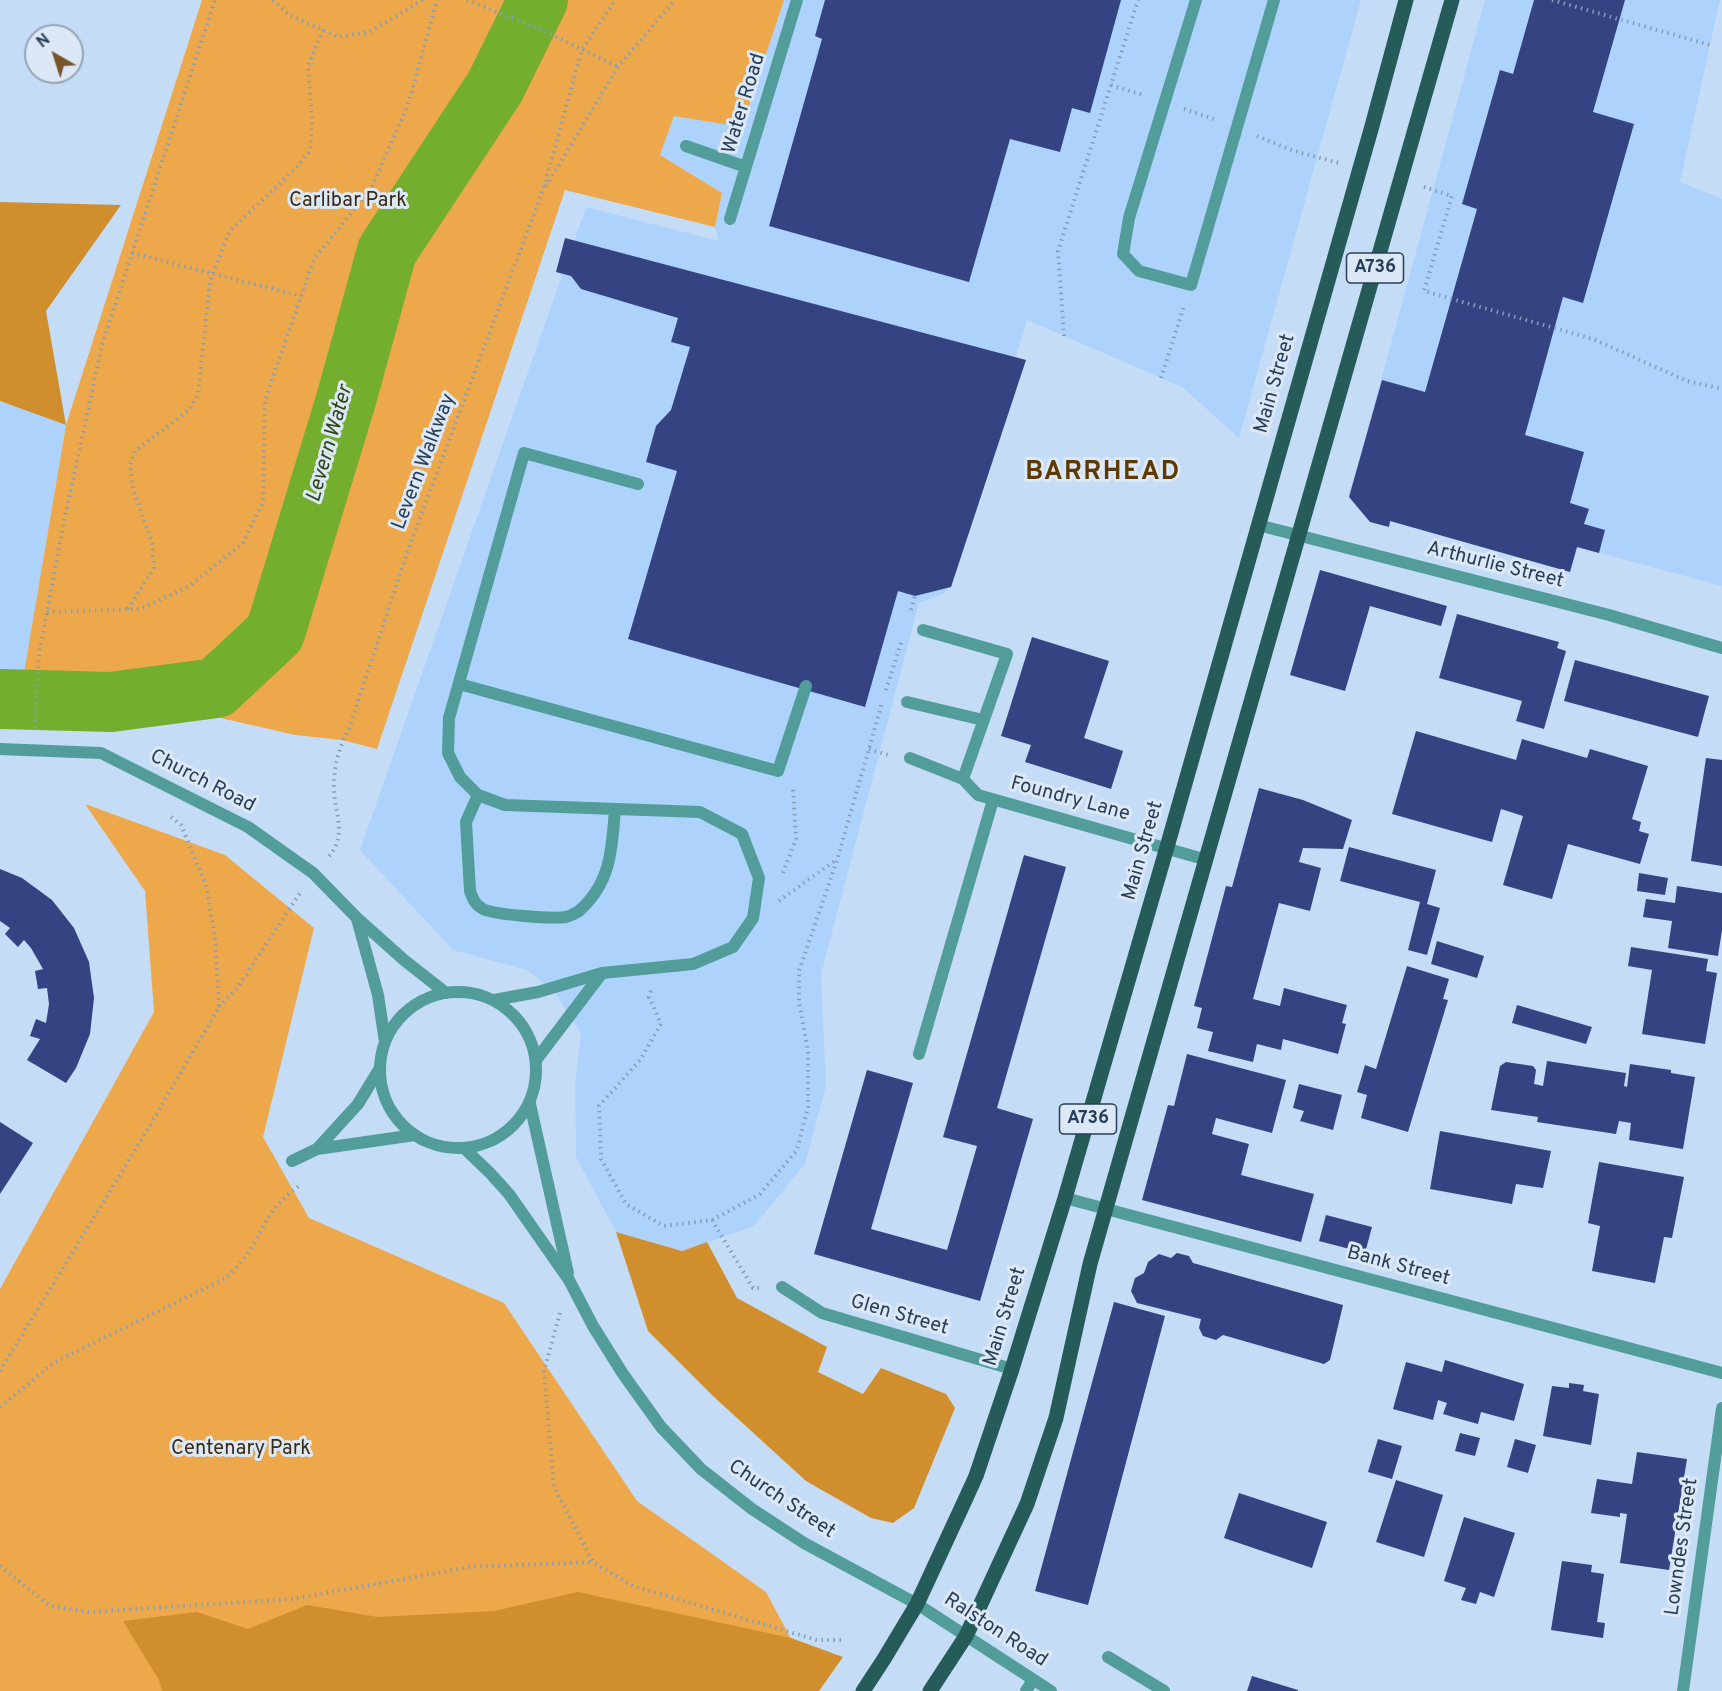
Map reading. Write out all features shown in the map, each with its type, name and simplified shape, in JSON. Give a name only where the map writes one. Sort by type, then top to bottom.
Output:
[{"type":"main road","name":"Main Street","points":[[863,1691],[917,1604],[976,1476],[1012,1369],[1065,1198],[1167,847],[1406,0]]},
{"type":"main road","name":"A736","points":[[930,1691],[966,1636],[1026,1504],[1056,1418],[1090,1264],[1452,0]]},
{"type":"street","name":"Water Road","points":[[730,219],[797,0]]},
{"type":"street","points":[[1196,0],[1129,218],[1123,254],[1139,271],[1191,285],[1274,0]]},
{"type":"street","points":[[686,146],[746,167]]},
{"type":"street","points":[[494,1000],[538,992],[602,973],[693,964],[733,946],[753,918],[759,878],[742,834],[700,812],[505,805],[478,795],[460,777],[448,753],[449,718],[524,453],[638,484]]},
{"type":"street","name":"Arthurlie Street","points":[[1258,525],[1609,615],[1722,648]]},
{"type":"street","points":[[923,630],[1007,654],[963,779]]},
{"type":"street","points":[[459,684],[778,771],[806,686]]},
{"type":"street","points":[[907,702],[983,720]]},
{"type":"street","name":"Church Road","points":[[0,749],[101,753],[248,827],[313,873],[357,918],[404,960],[446,993]]},
{"type":"street","name":"Foundry Lane","points":[[910,758],[963,779],[978,795],[1207,860]]},
{"type":"street","points":[[478,795],[466,822],[470,891],[474,901],[483,909],[501,914],[567,917],[577,912],[600,887],[612,854],[615,809]]},
{"type":"street","points":[[920,1054],[993,800]]},
{"type":"street","name":"Church Road","points":[[357,918],[378,995],[385,1042]]},
{"type":"street","points":[[536,1060],[602,973]]},
{"type":"street","points":[[446,993],[470,993],[494,1000],[514,1016],[529,1036],[536,1060],[535,1086],[530,1104],[510,1129],[488,1142],[464,1148],[439,1146],[415,1136],[396,1118],[384,1094],[380,1068],[385,1042],[399,1020],[419,1003],[446,993]]},
{"type":"street","points":[[317,1149],[358,1104],[380,1068]]},
{"type":"street","name":"Church Street","points":[[530,1104],[569,1280]]},
{"type":"street","points":[[291,1161],[317,1149],[415,1136]]},
{"type":"street","name":"Church Street","points":[[464,1148],[509,1194],[569,1280],[622,1374],[661,1427],[701,1469],[752,1509],[804,1543],[917,1604]]},
{"type":"street","name":"Bank Street","points":[[1065,1198],[1722,1373]]},
{"type":"street","name":"Glen Street","points":[[782,1287],[822,1314],[1012,1369]]},
{"type":"street","name":"Lowndes Street","points":[[1683,1691],[1722,1408]]},
{"type":"street","name":"Ralston Road","points":[[917,1604],[1052,1691]]},
{"type":"street","points":[[1108,1657],[1164,1691]]},
{"type":"street","points":[[1026,1691],[1033,1680]]},
{"type":"path","points":[[35,717],[39,654],[65,517],[102,345],[215,0]]},
{"type":"path","points":[[273,0],[289,15],[339,37],[369,32],[423,0]]},
{"type":"path","points":[[47,612],[140,609],[188,587],[243,543],[263,502],[265,400],[314,259],[371,189],[408,105],[437,0]]},
{"type":"path","points":[[467,0],[540,29],[618,67]]},
{"type":"path","name":"Levern Walkway","points":[[340,745],[349,729],[408,550],[543,190],[582,50],[615,0]]},
{"type":"path","name":"Levern Walkway","points":[[543,190],[618,67],[675,0]]},
{"type":"path","points":[[1064,336],[1058,251],[1138,0]]},
{"type":"path","points":[[1552,0],[1710,45]]},
{"type":"path","points":[[127,609],[154,568],[152,542],[133,489],[130,465],[135,451],[189,410],[198,395],[210,281],[229,232],[296,168],[310,151],[312,121],[308,66],[323,30]]},
{"type":"path","points":[[1401,179],[1452,196],[1424,291],[1593,339],[1687,381],[1722,389]]},
{"type":"path","points":[[132,253],[301,296]]},
{"type":"path","points":[[1161,378],[1191,285]]},
{"type":"path","points":[[909,617],[915,596]]},
{"type":"path","points":[[652,988],[649,997],[661,1024],[640,1060],[599,1106],[602,1159],[626,1204],[664,1226],[712,1220],[760,1194],[797,1150],[808,1107],[808,1052],[799,1002],[799,971],[837,860],[902,638]]},
{"type":"path","points":[[781,878],[796,839],[792,776]]},
{"type":"path","points":[[0,1371],[148,1129],[219,1007],[215,939],[206,885],[181,825],[165,811]]},
{"type":"path","points":[[769,907],[837,860]]},
{"type":"path","points":[[0,1407],[55,1362],[226,1278],[247,1255],[268,1215],[284,1196],[305,1182],[291,1161]]},
{"type":"path","points":[[712,1220],[753,1288],[782,1287]]},
{"type":"path","points":[[569,1280],[544,1371],[554,1487],[593,1562],[633,1586],[817,1640],[845,1640]]},
{"type":"path","points":[[0,1566],[50,1606],[88,1611],[293,1599],[470,1567],[593,1562]]},
{"type":"shaded area","points":[[784,0],[1361,0],[1239,438],[1182,387],[1027,320],[945,593],[919,603],[821,974],[826,1086],[805,1164],[754,1226],[682,1251],[616,1232],[576,1157],[575,1083],[581,1034],[555,992],[527,970],[453,950],[360,850],[586,207],[719,241],[715,227],[722,193],[660,155],[674,115],[743,127]]},
{"type":"shaded area","points":[[1485,0],[1720,0],[1680,182],[1722,199],[1722,586],[1578,547],[1570,572],[1391,521],[1389,527],[1370,522],[1349,497]]},
{"type":"shaded area","points":[[0,202],[121,205],[46,311],[66,425],[0,401]]},
{"type":"shaded area","points":[[0,401],[66,425],[24,673],[0,670]]},
{"type":"shaded area","points":[[616,1232],[682,1251],[707,1242],[737,1298],[827,1347],[818,1372],[863,1394],[881,1368],[946,1394],[955,1408],[914,1508],[893,1523],[871,1518],[806,1481],[714,1397],[648,1331]]},
{"type":"shaded area","points":[[578,1592],[791,1638],[843,1657],[819,1691],[162,1691],[159,1680],[123,1621],[197,1612],[248,1629],[307,1605],[378,1617],[494,1611]]},
{"type":"green space","name":"Carlibar Park","points":[[202,0],[784,0],[742,127],[674,116],[660,155],[722,193],[715,227],[565,190],[377,749],[342,740],[295,735],[24,673],[66,425]]},
{"type":"green space","name":"Centenary Park","points":[[85,804],[225,855],[314,928],[263,1137],[309,1218],[504,1303],[637,1501],[766,1592],[819,1691],[0,1691],[0,1289],[154,1012],[145,891]]},
{"type":"building","points":[[825,0],[1121,0],[1090,113],[1072,108],[1060,152],[1010,139],[969,282],[769,226],[822,39],[815,36]]},
{"type":"building","points":[[1534,0],[1625,0],[1593,112],[1634,124],[1583,303],[1563,297],[1525,435],[1584,452],[1570,503],[1589,509],[1584,524],[1605,530],[1599,553],[1577,547],[1570,572],[1390,521],[1389,527],[1370,522],[1349,497],[1382,380],[1425,392],[1477,209],[1462,204],[1500,70],[1513,74]]},
{"type":"building","points":[[565,238],[1026,360],[951,587],[915,596],[898,591],[865,707],[628,639],[677,471],[646,462],[656,426],[671,410],[690,347],[671,342],[678,318],[581,289],[571,276],[556,272]]},
{"type":"building","points":[[1320,570],[1447,606],[1441,626],[1370,606],[1345,691],[1290,675]]},
{"type":"building","points":[[1457,614],[1559,642],[1557,648],[1566,651],[1544,729],[1516,721],[1522,701],[1439,678]]},
{"type":"building","points":[[1032,637],[1109,661],[1084,738],[1123,751],[1111,789],[1025,762],[1031,745],[1001,736]]},
{"type":"building","points":[[1575,660],[1709,696],[1698,737],[1564,701]]},
{"type":"building","points":[[1416,731],[1516,760],[1522,739],[1587,758],[1590,749],[1648,766],[1632,819],[1641,822],[1639,831],[1649,834],[1640,864],[1568,844],[1552,899],[1503,885],[1523,816],[1501,809],[1492,842],[1392,814]]},
{"type":"building","points":[[1706,758],[1722,760],[1722,866],[1691,861]]},
{"type":"building","points":[[1259,788],[1303,800],[1352,820],[1343,849],[1303,848],[1299,862],[1321,868],[1310,911],[1279,903],[1253,999],[1280,1006],[1284,988],[1347,1005],[1342,1023],[1346,1024],[1338,1054],[1283,1039],[1281,1050],[1257,1044],[1253,1062],[1208,1051],[1213,1032],[1197,1028],[1202,1008],[1194,1006],[1226,886],[1232,887]]},
{"type":"building","points":[[1349,847],[1436,870],[1427,904],[1440,908],[1427,955],[1408,950],[1420,902],[1340,881]]},
{"type":"building","points":[[1024,855],[1066,867],[997,1108],[1033,1119],[980,1301],[814,1254],[867,1070],[913,1083],[871,1229],[947,1250],[977,1146],[943,1137]]},
{"type":"building","points":[[0,869],[22,878],[52,900],[74,928],[89,962],[94,998],[90,1034],[76,1068],[66,1083],[27,1060],[40,1039],[30,1036],[36,1019],[46,1023],[49,1004],[47,988],[38,989],[35,971],[43,969],[31,948],[24,940],[18,947],[5,934],[10,928],[0,921]]},
{"type":"building","points":[[1639,873],[1668,878],[1665,895],[1637,891]]},
{"type":"building","points":[[1677,886],[1722,893],[1722,930],[1718,956],[1668,948],[1672,921],[1643,917],[1646,899],[1675,903]]},
{"type":"building","points":[[1437,941],[1484,956],[1477,978],[1431,964]]},
{"type":"building","points":[[1631,947],[1708,959],[1706,971],[1717,973],[1705,1044],[1642,1034],[1652,970],[1628,966]]},
{"type":"building","points":[[1407,966],[1449,979],[1443,999],[1448,1000],[1408,1132],[1361,1118],[1367,1095],[1357,1092],[1365,1065],[1376,1069]]},
{"type":"building","points":[[1517,1005],[1592,1027],[1586,1044],[1512,1023]]},
{"type":"building","points":[[1187,1054],[1286,1080],[1272,1133],[1216,1118],[1212,1134],[1249,1144],[1241,1175],[1314,1194],[1301,1242],[1142,1200],[1168,1105],[1174,1106]]},
{"type":"building","points":[[1547,1061],[1626,1073],[1624,1086],[1627,1087],[1630,1064],[1671,1070],[1671,1073],[1695,1077],[1683,1149],[1629,1140],[1631,1123],[1619,1121],[1616,1134],[1537,1122],[1538,1117],[1491,1110],[1500,1066],[1506,1062],[1533,1066],[1536,1070],[1534,1084],[1543,1086]]},
{"type":"building","points":[[1299,1084],[1342,1095],[1333,1130],[1300,1121],[1304,1111],[1293,1108]]},
{"type":"building","points":[[0,1122],[33,1143],[0,1194]]},
{"type":"building","points":[[1440,1131],[1551,1151],[1543,1188],[1516,1184],[1512,1204],[1430,1189]]},
{"type":"building","points":[[1599,1162],[1684,1177],[1672,1238],[1664,1237],[1655,1283],[1592,1271],[1600,1226],[1588,1223]]},
{"type":"building","points":[[1326,1215],[1372,1227],[1365,1253],[1319,1241]]},
{"type":"building","points":[[1177,1253],[1189,1256],[1193,1263],[1343,1305],[1330,1360],[1324,1364],[1223,1335],[1216,1340],[1203,1336],[1199,1328],[1201,1319],[1137,1303],[1131,1291],[1135,1278],[1144,1273],[1148,1262],[1159,1254],[1171,1258]]},
{"type":"building","points":[[1114,1302],[1165,1316],[1088,1605],[1035,1591]]},
{"type":"building","points":[[1445,1360],[1524,1384],[1514,1421],[1481,1412],[1478,1424],[1443,1414],[1447,1403],[1438,1400],[1433,1420],[1393,1409],[1406,1362],[1442,1372]]},
{"type":"building","points":[[1569,1383],[1584,1385],[1583,1391],[1599,1394],[1591,1445],[1543,1436],[1552,1386],[1569,1388]]},
{"type":"building","points":[[1460,1433],[1480,1438],[1475,1456],[1455,1451]]},
{"type":"building","points":[[1378,1439],[1402,1446],[1392,1479],[1368,1472]]},
{"type":"building","points":[[1515,1439],[1536,1445],[1528,1473],[1507,1467]]},
{"type":"building","points":[[1637,1452],[1687,1459],[1669,1570],[1620,1563],[1627,1514],[1620,1513],[1620,1517],[1591,1513],[1597,1479],[1632,1484]]},
{"type":"building","points":[[1396,1480],[1443,1495],[1424,1557],[1376,1542]]},
{"type":"building","points":[[1239,1493],[1327,1522],[1312,1568],[1224,1538]]},
{"type":"building","points":[[1464,1517],[1515,1533],[1494,1597],[1480,1592],[1476,1604],[1461,1600],[1466,1588],[1444,1581]]},
{"type":"building","points":[[1562,1561],[1592,1565],[1591,1572],[1604,1574],[1597,1622],[1605,1623],[1603,1638],[1551,1630]]},
{"type":"building","points":[[1252,1676],[1298,1690],[1298,1691],[1247,1691]]},
{"type":"waterway","name":"Levern Water","points":[[0,699],[111,702],[216,688],[275,633],[346,400],[387,251],[495,87],[538,0]]},
{"type":"district","name":"BARRHEAD","points":[[1103,474]]}]
